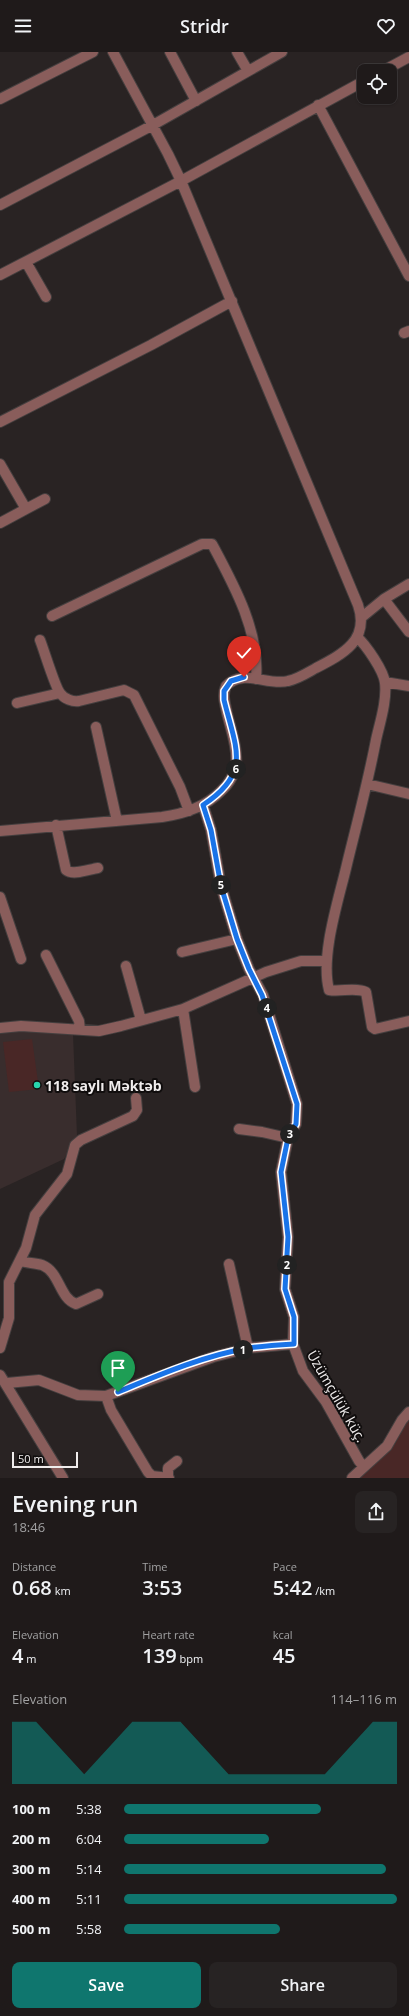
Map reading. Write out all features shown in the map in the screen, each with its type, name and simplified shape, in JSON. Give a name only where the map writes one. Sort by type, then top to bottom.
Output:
[{"type":"street","points":[[0,99],[93,52]]},
{"type":"street","points":[[0,831],[178,815],[203,805],[224,789],[230,781],[237,765],[236,749],[224,700],[224,691],[231,681],[237,678],[280,682],[296,678],[338,656],[347,649],[357,637],[361,627],[362,617],[181,181],[113,52]]},
{"type":"street","points":[[170,52],[196,100]]},
{"type":"street","points":[[237,52],[248,71]]},
{"type":"street","points":[[0,205],[152,125],[282,52]]},
{"type":"street","points":[[396,64],[409,57]]},
{"type":"street","points":[[0,276],[181,181],[357,85]]},
{"type":"street","points":[[318,105],[409,276]]},
{"type":"street","points":[[26,262],[46,297]]},
{"type":"street","points":[[0,422],[232,302]]},
{"type":"street","points":[[0,464],[26,509]]},
{"type":"street","points":[[0,523],[45,499]]},
{"type":"street","points":[[52,616],[202,544],[212,544],[249,622],[257,652],[256,679]]},
{"type":"street","points":[[362,617],[384,599],[409,584]]},
{"type":"street","points":[[384,599],[409,632]]},
{"type":"street","points":[[357,637],[369,650],[385,682],[383,706],[367,784],[334,917],[326,961],[329,990],[362,990],[366,992],[372,1027],[375,1029],[409,1021]]},
{"type":"street","points":[[40,640],[60,693],[74,702],[124,690],[134,695],[180,786],[189,811]]},
{"type":"street","points":[[385,682],[409,686]]},
{"type":"street","points":[[17,703],[60,693]]},
{"type":"street","points":[[96,727],[117,821]]},
{"type":"street","points":[[367,784],[409,794]]},
{"type":"street","name":"Üzümçülük küç.","points":[[203,805],[211,830],[221,886],[237,939],[249,969],[262,995],[297,1104],[296,1124],[288,1138],[281,1172],[288,1237],[285,1289],[294,1317],[294,1344],[303,1371],[326,1402],[359,1461],[364,1467]]},
{"type":"street","points":[[56,825],[66,870],[69,872],[75,872],[98,868]]},
{"type":"street","points":[[0,898],[21,959]]},
{"type":"street","points":[[182,952],[237,939]]},
{"type":"street","points":[[46,955],[78,1021],[80,1029]]},
{"type":"street","points":[[0,1028],[21,1026],[99,1031],[182,1008],[266,972],[301,961],[326,961]]},
{"type":"street","points":[[126,966],[141,1020]]},
{"type":"street","points":[[182,1008],[195,1087]]},
{"type":"street","points":[[0,1348],[9,1318],[9,1282],[20,1261],[29,1238],[30,1229],[35,1215],[67,1174],[75,1145],[81,1140],[133,1116],[137,1110],[136,1098]]},
{"type":"street","points":[[239,1129],[262,1132],[288,1138]]},
{"type":"street","points":[[20,1261],[43,1266],[53,1274],[68,1301],[76,1304],[98,1294]]},
{"type":"street","points":[[229,1264],[248,1348]]},
{"type":"street","points":[[7,1383],[39,1380],[78,1395],[106,1396],[213,1357],[248,1348],[294,1344]]},
{"type":"street","points":[[0,1375],[7,1383],[64,1478]]},
{"type":"street","points":[[106,1396],[111,1410],[148,1472],[152,1476],[169,1478],[168,1468],[177,1461]]},
{"type":"street","points":[[352,1478],[387,1446],[402,1420],[409,1412]]},
{"type":"shaded area","name":"118 saylı Məktəb","points":[[15,1030],[73,1034],[77,1136],[64,1159],[0,1189],[0,1033]]},
{"type":"shaded area","points":[[32,1039],[39,1089],[9,1092],[3,1042]]},
{"type":"shaded area","points":[[409,1415],[409,1478],[359,1478],[395,1444]]},
{"type":"place","name":"118 saylı Məktəb","points":[[37,1085]]},
{"type":"route","points":[[118,1392],[157,1376],[213,1357],[248,1348],[294,1344],[293,1310],[287,1298],[285,1289],[288,1260],[288,1237],[281,1172],[283,1155],[288,1138],[296,1124],[297,1104],[262,995],[243,957],[237,939],[221,886],[211,830],[203,805],[224,789],[236,769],[236,749],[224,700],[224,691],[226,686],[231,681],[244,677]]}]
